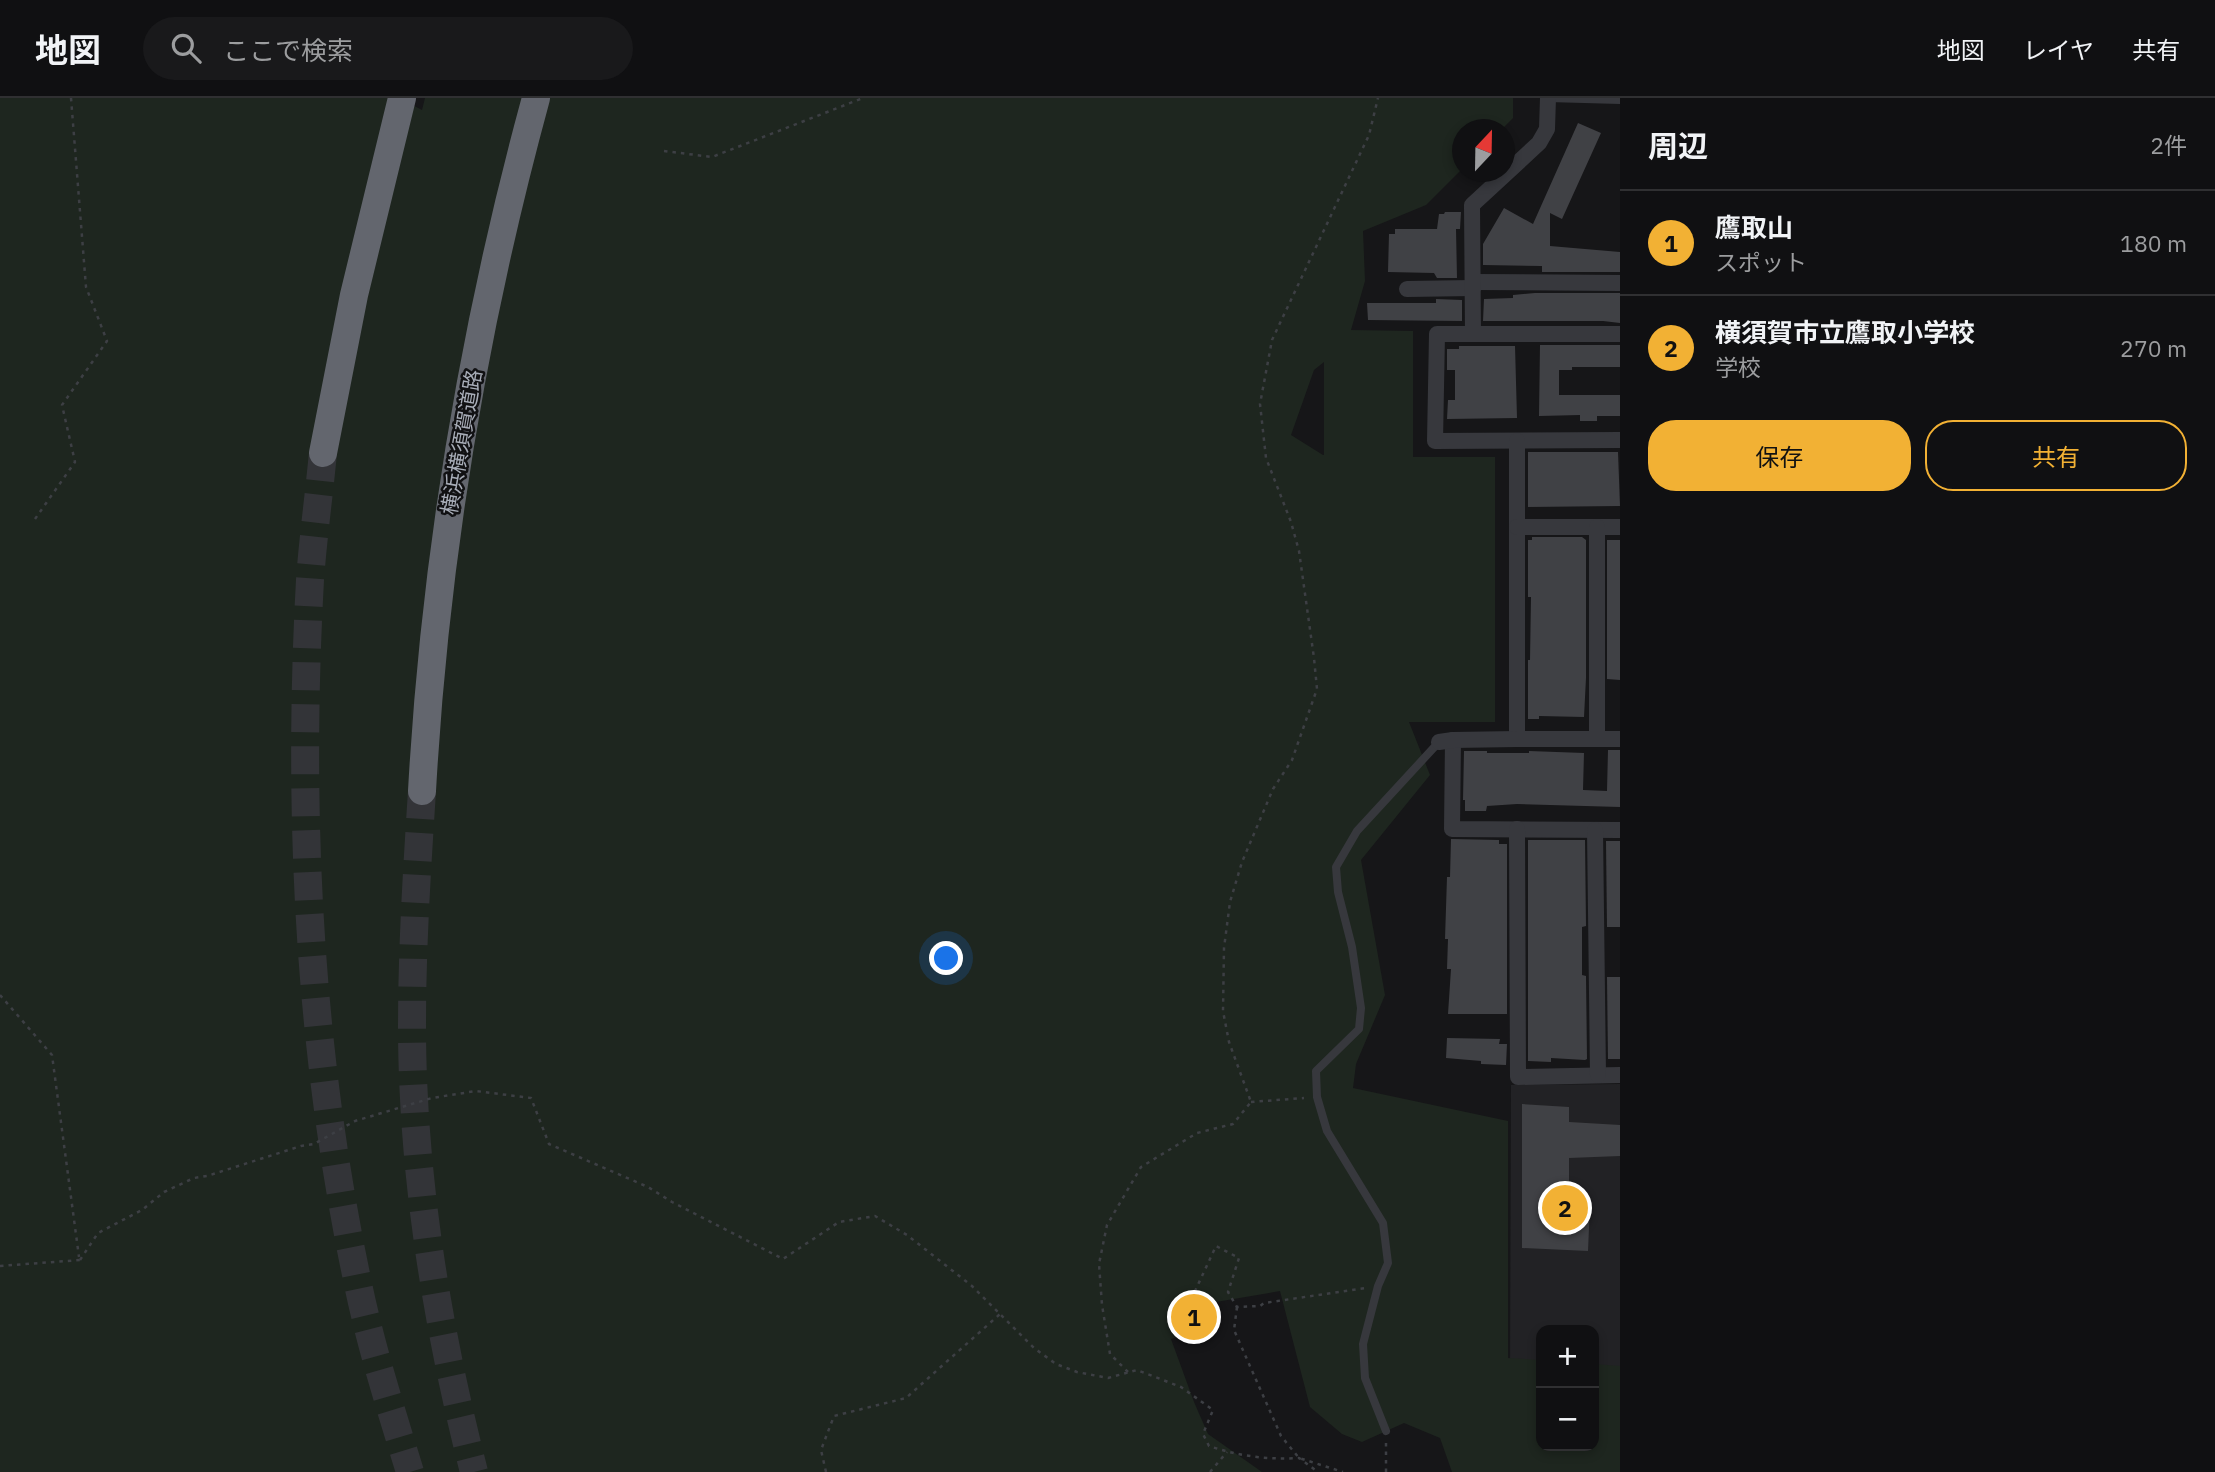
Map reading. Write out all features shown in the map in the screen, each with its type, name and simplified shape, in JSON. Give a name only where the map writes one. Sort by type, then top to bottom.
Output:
[{"type":"highway","points":[[323,453],[354,295],[402,98]]},
{"type":"highway","name":"横浜横須賀道路","points":[[422,791],[426,710],[441,563],[471,378],[517,167],[536,98]]},
{"type":"street","points":[[1473,334],[1472,205],[1539,143],[1547,129],[1548,98]]},
{"type":"street","points":[[1408,289],[1473,285],[1620,283]]},
{"type":"street","points":[[1620,334],[1437,334],[1435,441],[1620,440]]},
{"type":"street","points":[[1517,441],[1517,738]]},
{"type":"street","points":[[1517,527],[1620,527]]},
{"type":"street","points":[[1597,527],[1597,739]]},
{"type":"street","points":[[1620,739],[1517,738],[1446,741],[1452,829],[1620,830]]},
{"type":"street","points":[[1517,829],[1518,1077],[1620,1075]]},
{"type":"street","points":[[1595,830],[1598,1075]]},
{"type":"lane","points":[[1548,98],[1620,100]]},
{"type":"lane","points":[[1386,1432],[1365,1378],[1363,1344],[1378,1286],[1388,1263],[1383,1223],[1327,1131],[1318,1097],[1316,1072],[1359,1029],[1361,1008],[1352,947],[1338,892],[1336,867],[1357,831],[1446,741]]},
{"type":"path","points":[[35,519],[75,462],[62,405],[107,341],[86,287],[71,98]]},
{"type":"path","points":[[664,151],[712,157],[863,98]]},
{"type":"path","points":[[1251,1102],[1229,1042],[1223,1011],[1224,948],[1230,902],[1242,862],[1273,789],[1292,760],[1317,689],[1298,551],[1291,522],[1266,458],[1260,404],[1272,340],[1369,135],[1378,98]]},
{"type":"path","points":[[0,995],[52,1055],[80,1259]]},
{"type":"path","points":[[80,1259],[98,1233],[142,1210],[164,1192],[194,1178],[314,1144],[355,1121],[432,1098],[476,1091],[531,1098],[549,1144],[648,1187],[671,1202],[783,1259],[839,1222],[875,1216],[907,1235],[972,1286],[1034,1348],[1056,1364],[1077,1372],[1108,1378],[1137,1370],[1181,1387],[1213,1410],[1203,1434],[1209,1446],[1227,1452],[1275,1460],[1299,1458],[1343,1472]]},
{"type":"path","points":[[1128,1373],[1110,1354],[1102,1306],[1099,1264],[1107,1224],[1141,1167],[1198,1133],[1233,1124],[1251,1102],[1318,1097]]},
{"type":"path","points":[[1185,1341],[1189,1304],[1216,1246],[1239,1258],[1228,1292],[1237,1307],[1234,1330],[1280,1436],[1299,1458],[1318,1472]]},
{"type":"path","points":[[0,1266],[80,1259]]},
{"type":"path","points":[[1237,1307],[1260,1306],[1264,1303],[1378,1286]]},
{"type":"path","points":[[826,1472],[821,1450],[835,1416],[906,1398],[1000,1314]]},
{"type":"path","points":[[1386,1432],[1386,1472]]},
{"type":"path","points":[[1210,1472],[1227,1452]]},
{"type":"shaded area","points":[[0,98],[399,98],[422,110],[425,98],[1513,98],[1512,119],[1452,119],[1452,179],[1426,205],[1363,231],[1365,281],[1351,330],[1413,331],[1413,457],[1495,457],[1495,722],[1409,722],[1430,775],[1361,860],[1385,995],[1356,1064],[1353,1088],[1508,1121],[1508,1358],[1536,1360],[1536,1451],[1599,1451],[1599,1364],[1620,1366],[1620,1472],[1452,1472],[1440,1438],[1404,1423],[1362,1442],[1342,1434],[1310,1407],[1280,1291],[1216,1302],[1209,1327],[1171,1339],[1208,1434],[1262,1472],[0,1472]],"holes":[[[1324,362],[1324,455],[1291,435],[1314,370]]]},
{"type":"shaded area","points":[[1620,1084],[1620,1376],[1599,1375],[1599,1325],[1536,1325],[1536,1375],[1510,1374],[1511,1085]]},
{"type":"building","points":[[1578,123],[1601,133],[1562,219],[1550,213],[1550,246],[1620,252],[1620,272],[1542,272],[1542,266],[1483,265],[1483,244],[1504,208],[1533,224]]},
{"type":"building","points":[[1461,212],[1460,229],[1456,229],[1457,278],[1437,278],[1434,273],[1388,272],[1389,234],[1395,234],[1395,229],[1437,229],[1439,214]]},
{"type":"building","points":[[1620,293],[1620,323],[1483,321],[1484,299],[1513,298],[1513,295]]},
{"type":"building","points":[[1436,299],[1462,300],[1462,321],[1368,320],[1367,303],[1436,303]]},
{"type":"building","points":[[1540,345],[1620,345],[1620,367],[1572,367],[1572,370],[1559,370],[1559,395],[1620,395],[1620,416],[1597,416],[1597,421],[1580,421],[1580,415],[1539,416]]},
{"type":"building","points":[[1459,346],[1515,346],[1517,418],[1447,419],[1448,400],[1455,400],[1455,370],[1447,370],[1447,349],[1459,349]]},
{"type":"building","points":[[1528,452],[1618,452],[1620,506],[1528,507]]},
{"type":"building","points":[[1532,537],[1582,537],[1586,540],[1584,717],[1539,716],[1539,719],[1528,719],[1531,597],[1528,597],[1528,540],[1532,540]]},
{"type":"building","points":[[1607,540],[1620,540],[1620,680],[1607,679]]},
{"type":"building","points":[[1608,750],[1620,750],[1620,807],[1517,804],[1487,806],[1486,811],[1465,811],[1464,751],[1584,753],[1583,790],[1607,791]]},
{"type":"building","points":[[1451,839],[1499,840],[1499,844],[1507,844],[1507,1014],[1448,1014],[1451,969],[1447,969],[1448,939],[1445,939]]},
{"type":"building","points":[[1528,840],[1585,840],[1586,926],[1582,927],[1582,975],[1586,976],[1585,1060],[1551,1058],[1551,1062],[1528,1061]]},
{"type":"building","points":[[1606,841],[1620,841],[1620,927],[1607,927]]},
{"type":"building","points":[[1607,977],[1620,977],[1620,1059],[1608,1059]]},
{"type":"building","points":[[1447,1038],[1500,1039],[1499,1044],[1507,1044],[1506,1065],[1446,1058]]},
{"type":"building","points":[[1522,1104],[1569,1107],[1569,1122],[1620,1125],[1620,1156],[1569,1158],[1569,1205],[1590,1204],[1588,1251],[1522,1248]]},
{"type":"tunnel","points":[[323,453],[310,580],[305,757],[311,933],[318,1022],[341,1197],[358,1284],[375,1355],[410,1472]]},
{"type":"tunnel","points":[[422,791],[412,996],[416,1138],[438,1306],[474,1472]]},
{"type":"place","name":"横須賀市立鷹取小学校","points":[[1565,1208]]},
{"type":"place","name":"鷹取山","points":[[1194,1317]]}]
